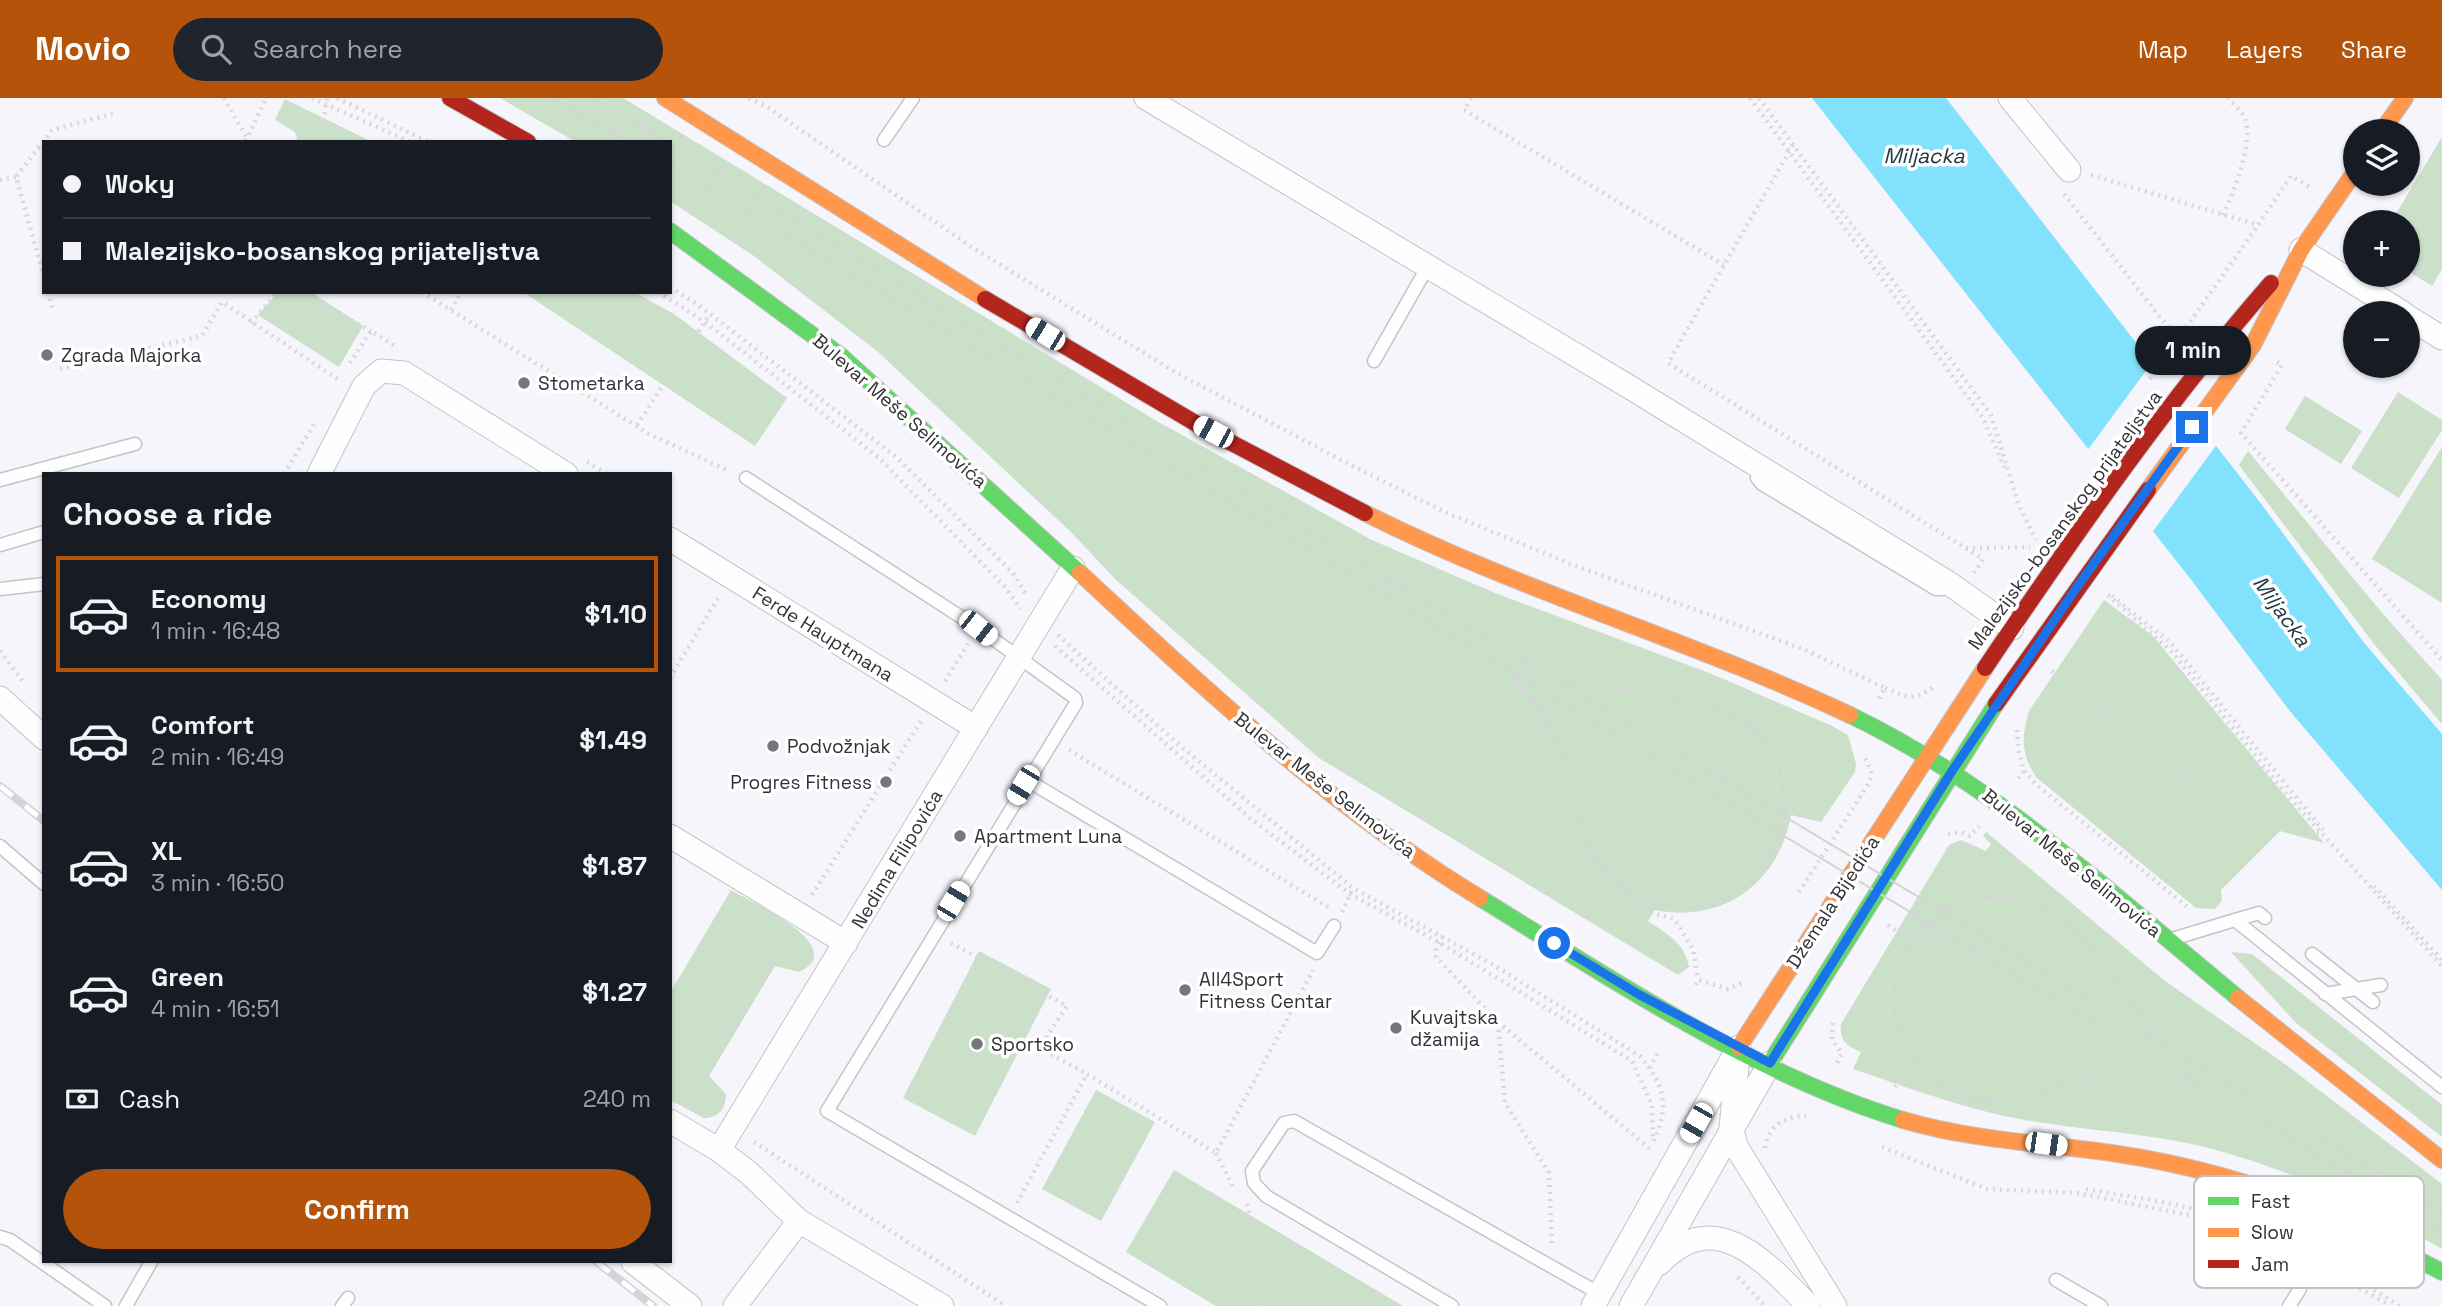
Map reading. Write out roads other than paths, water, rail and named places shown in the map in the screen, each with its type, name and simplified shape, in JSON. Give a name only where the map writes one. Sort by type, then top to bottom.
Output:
[{"type":"main road","points":[[450,98],[524,140]]},
{"type":"main road","name":"Bulevar Meše Selimovića","points":[[665,98],[1086,359],[1345,504],[1492,571],[1811,694],[1952,771],[2019,817],[2294,1046],[2442,1160]]},
{"type":"main road","points":[[2390,119],[2405,98]]},
{"type":"main road","name":"Malezijsko-bosanskog prijateljstva","points":[[1926,756],[2085,523],[2203,364],[2301,250],[2343,188]]},
{"type":"main road","name":"Bulevar Meše Selimovića","points":[[672,232],[753,289],[863,374],[1161,649],[1324,789],[1420,861],[1638,994],[1770,1063],[1926,1126],[1984,1140],[2046,1144],[2121,1154],[2179,1164],[2225,1176]]},
{"type":"main road","name":"Malezijsko-bosanskog prijateljstva","points":[[1952,771],[2106,547],[2253,345],[2301,250]]},
{"type":"main road","name":"Džemala Bijedića","points":[[1739,1047],[1926,756]]},
{"type":"main road","name":"Džemala Bijedića","points":[[1770,1063],[1952,771]]},
{"type":"main road","name":"Bulevar Meše Selimovića","points":[[2424,1262],[2442,1272]]},
{"type":"street","points":[[1146,98],[1947,582],[2012,628]]},
{"type":"street","points":[[2010,98],[2070,180]]},
{"type":"street","points":[[2301,250],[2384,301]]},
{"type":"street","points":[[2420,324],[2442,338]]},
{"type":"street","points":[[320,472],[364,386],[381,371],[404,373],[563,472]]},
{"type":"street","name":"Ferde Hauptmana","points":[[672,540],[976,728]]},
{"type":"street","name":"Nedima Filipovića","points":[[719,1150],[1073,568]]},
{"type":"street","points":[[0,698],[42,736]]},
{"type":"street","points":[[672,837],[846,943]]},
{"type":"street","name":"Džemala Bijedića","points":[[1739,1047],[1731,1128],[1751,1175],[1835,1306]]},
{"type":"street","name":"Džemala Bijedića","points":[[1597,1300],[1739,1047]]},
{"type":"street","name":"Džemala Bijedića","points":[[1630,1306],[1770,1063]]},
{"type":"street","points":[[672,1122],[719,1150],[749,1173],[799,1221],[942,1306]]},
{"type":"street","points":[[736,1306],[799,1221]]},
{"type":"street","name":"Džemala Bijedića","points":[[1650,1273],[1670,1252],[1688,1243],[1724,1239],[1752,1251],[1809,1306]]},
{"type":"street","points":[[635,1263],[690,1306]]},
{"type":"lane","points":[[884,140],[913,98]]},
{"type":"lane","points":[[1374,361],[1428,267]]},
{"type":"lane","points":[[0,480],[135,444]]},
{"type":"lane","points":[[746,478],[978,628],[1074,698],[1076,703],[827,1111],[1160,1306]]},
{"type":"lane","points":[[0,545],[42,533]]},
{"type":"lane","points":[[0,589],[42,584]]},
{"type":"lane","points":[[1027,780],[1317,953],[1334,926]]},
{"type":"lane","points":[[0,846],[42,882]]},
{"type":"lane","points":[[2168,941],[2259,913],[2265,918]]},
{"type":"lane","points":[[2235,920],[2442,1087]]},
{"type":"lane","points":[[2312,954],[2373,1002]]},
{"type":"lane","points":[[2325,994],[2381,985]]},
{"type":"lane","points":[[1452,1306],[1266,1196],[1254,1183],[1252,1171],[1284,1123],[1294,1121],[1545,1262],[1597,1300]]},
{"type":"lane","points":[[0,1237],[10,1240],[42,1262]]},
{"type":"lane","points":[[43,1263],[105,1306]]},
{"type":"lane","points":[[126,1306],[150,1263]]},
{"type":"lane","points":[[2056,1280],[2101,1306]]},
{"type":"lane","points":[[2290,1306],[2300,1289]]},
{"type":"water","name":"Miljacka","points":[[1812,98],[1946,98],[2262,505],[2365,644],[2442,734],[2442,890],[2289,710],[2189,577]]},
{"type":"tram line","points":[[551,98],[627,140]]},
{"type":"tram line","points":[[592,98],[664,140]]},
{"type":"tram line","points":[[672,145],[1205,469],[2384,1176]]},
{"type":"tram line","points":[[672,166],[2352,1176]]},
{"type":"tram line","points":[[1512,677],[1536,705],[1556,740],[1571,780],[1583,830],[1596,860],[1623,888],[1652,903],[1688,908],[1719,901],[1749,881],[1763,866],[1773,848],[1784,810],[1779,769],[1771,750],[1758,733],[1732,715],[1702,703],[1567,680]]},
{"type":"tram line","points":[[2157,1033],[2076,931],[2062,919],[2027,901],[1991,897],[1957,905],[1928,924],[1907,950],[1896,982],[1896,1018],[1912,1055],[1931,1078],[1955,1094],[1971,1099],[2002,1101],[2079,1080],[2109,1076],[2155,1079],[2199,1089]]},
{"type":"tram line","points":[[2424,1200],[2442,1211]]},
{"type":"tram line","points":[[2424,1221],[2442,1232]]},
{"type":"railway","points":[[0,786],[42,819]]},
{"type":"railway","points":[[598,1263],[653,1306]]},
{"type":"place","name":"Zgrada Majorka","points":[[47,355]]},
{"type":"place","name":"Stometarka","points":[[524,383]]},
{"type":"place","name":"Podvožnjak","points":[[773,746]]},
{"type":"place","name":"Progres Fitness","points":[[886,782]]},
{"type":"place","name":"Apartment Luna","points":[[960,836]]},
{"type":"place","name":"All4Sport Fitness Centar","points":[[1185,990]]},
{"type":"place","name":"Kuvajtska džamija","points":[[1396,1028]]},
{"type":"place","name":"Sportsko","points":[[977,1044]]}]
